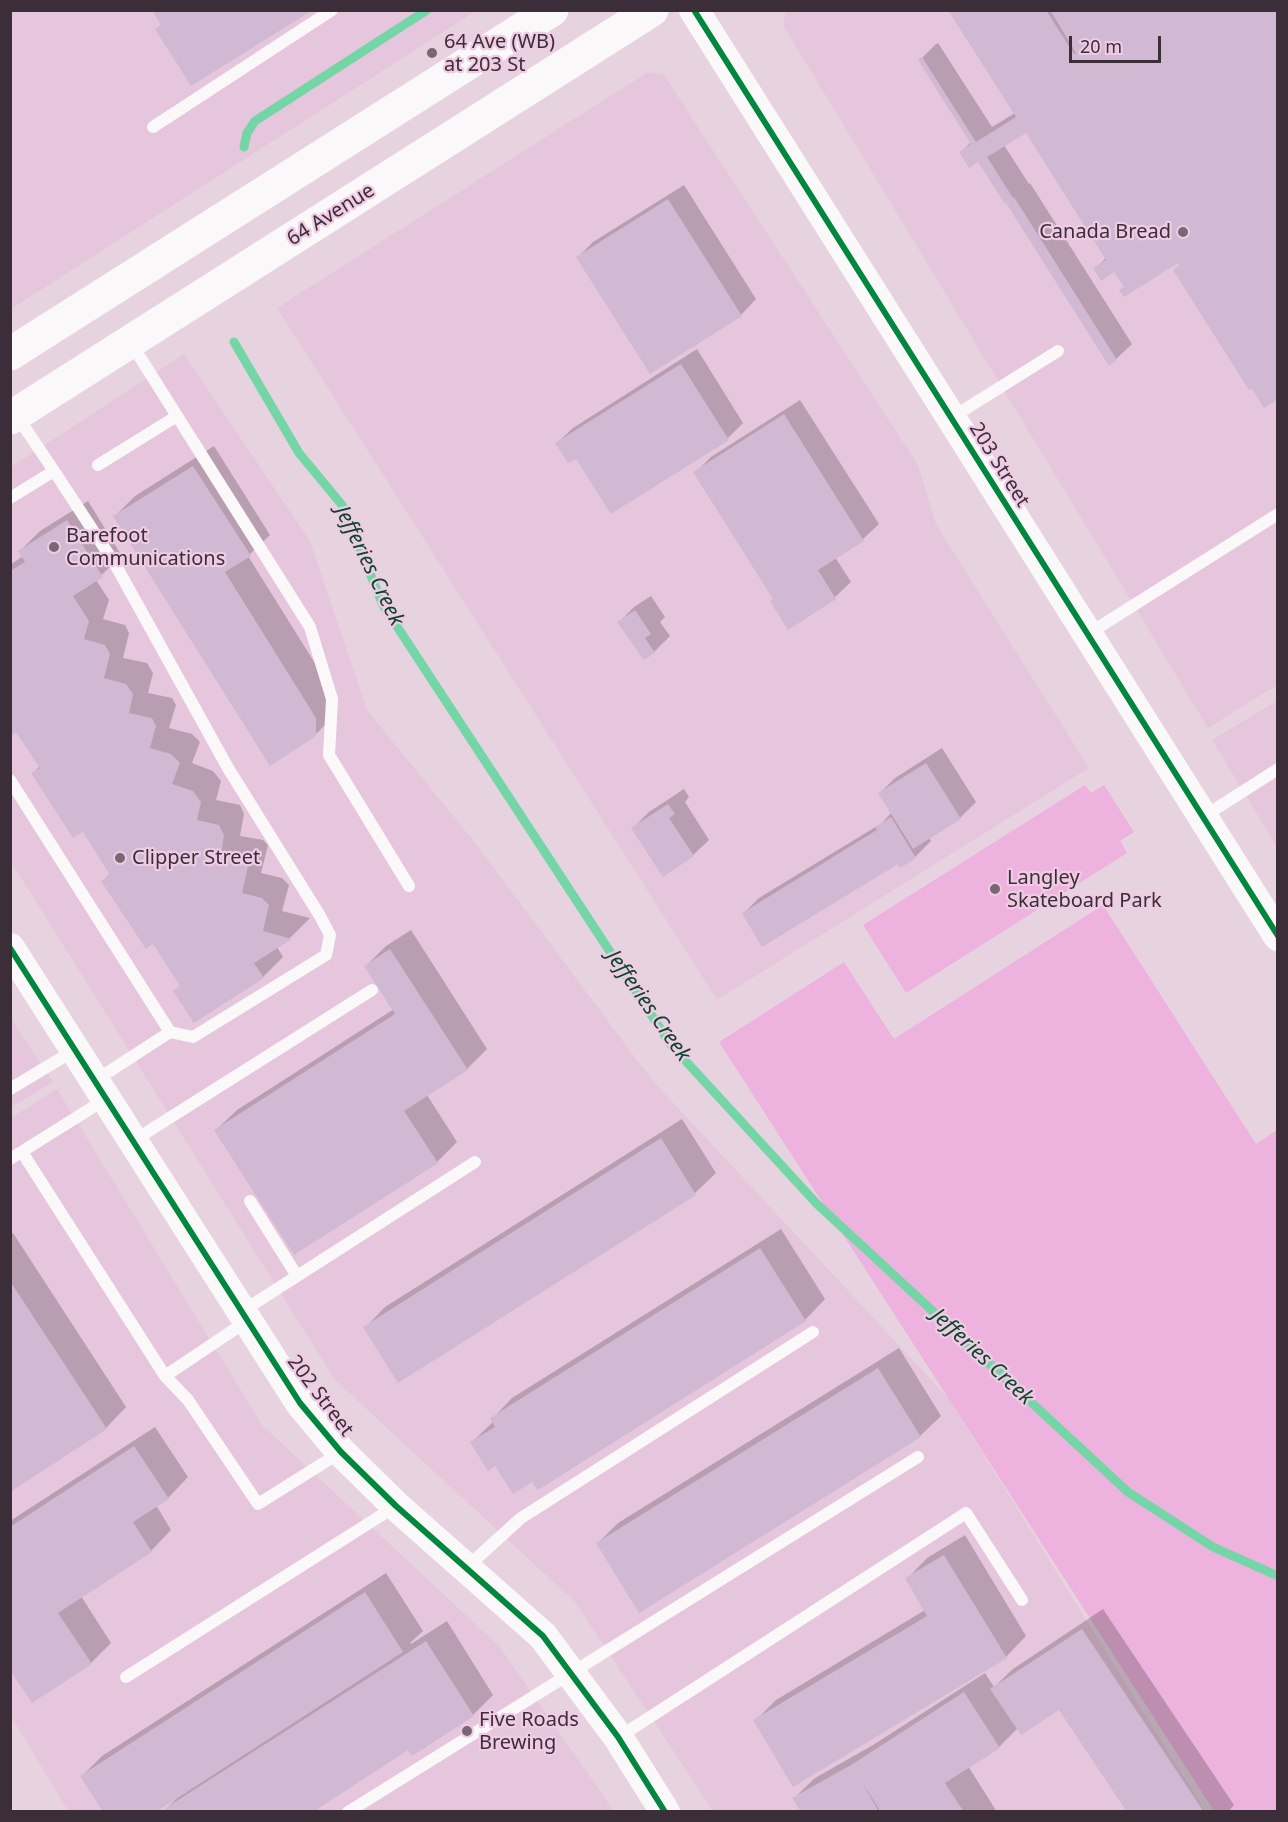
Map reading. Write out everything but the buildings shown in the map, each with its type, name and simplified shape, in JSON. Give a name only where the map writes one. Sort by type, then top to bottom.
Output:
[{"type":"main road","points":[[10,354],[552,10]]},
{"type":"main road","name":"64 Avenue","points":[[14,417],[652,10]]},
{"type":"street","name":"203 Street","points":[[694,10],[1278,936]]},
{"type":"street","name":"202 Street","points":[[10,948],[300,1403],[341,1452],[396,1506],[543,1636],[618,1737],[665,1812]]},
{"type":"lane","points":[[153,127],[332,10]]},
{"type":"lane","points":[[130,342],[310,627],[332,699],[329,755],[409,886]]},
{"type":"lane","points":[[950,418],[1058,351]]},
{"type":"lane","points":[[98,465],[177,416]]},
{"type":"lane","points":[[10,780],[170,1032],[193,1037],[326,955],[330,935],[320,916],[228,768],[115,564],[54,471],[14,417]]},
{"type":"lane","points":[[10,498],[54,471]]},
{"type":"lane","points":[[1087,635],[1278,514]]},
{"type":"lane","points":[[1202,817],[1278,769]]},
{"type":"lane","points":[[133,1141],[372,990]]},
{"type":"lane","points":[[10,1159],[22,1152],[170,1032]]},
{"type":"lane","points":[[10,1089],[75,1050]]},
{"type":"lane","points":[[22,1152],[165,1376],[188,1400],[258,1504],[341,1452]]},
{"type":"lane","points":[[165,1376],[297,1276],[475,1162]]},
{"type":"lane","points":[[250,1201],[297,1276]]},
{"type":"lane","points":[[466,1568],[521,1518],[813,1332]]},
{"type":"lane","points":[[348,1812],[918,1457]]},
{"type":"lane","points":[[126,1677],[396,1506]]},
{"type":"lane","points":[[618,1737],[966,1513],[1022,1600]]},
{"type":"shaded area","points":[[786,10],[1277,11],[1277,685],[1208,728],[783,25]]},
{"type":"shaded area","points":[[11,11],[476,11],[11,309]]},
{"type":"shaded area","points":[[648,72],[664,75],[918,465],[936,524],[1089,768],[717,1000],[277,308]]},
{"type":"shaded area","points":[[184,354],[310,541],[367,710],[472,839],[652,1080],[949,1399],[1205,1811],[713,1811],[575,1602],[335,1380],[11,862],[11,467]]},
{"type":"shaded area","points":[[1277,701],[1277,847],[1212,740]]},
{"type":"shaded area","name":"Langley Skateboard Park","points":[[1085,785],[1091,793],[1104,785],[1134,832],[1120,841],[1127,853],[906,993],[863,925]]},
{"type":"shaded area","points":[[1103,905],[1256,1144],[1277,1130],[1277,1811],[1214,1811],[719,1042],[844,962],[894,1039]]},
{"type":"shaded area","points":[[10,1017],[53,1082],[11,1107],[10,1107]]},
{"type":"shaded area","points":[[57,1089],[262,1425],[499,1646],[614,1811],[68,1811],[11,1716],[11,1118]]},
{"type":"waterway","points":[[244,147],[247,133],[255,121],[427,10]]},
{"type":"waterway","name":"Jefferies Creek","points":[[234,342],[299,453],[342,505],[383,605],[671,1045],[817,1204],[1128,1492],[1213,1547],[1278,1576]]},
{"type":"cycle path","points":[[694,10],[1278,936]]},
{"type":"cycle path","points":[[10,948],[300,1403],[341,1452],[396,1506],[543,1636],[618,1737],[665,1812]]},
{"type":"place","name":"64 Ave (WB) at 203 St","points":[[432,53]]},
{"type":"place","name":"Canada Bread","points":[[1183,232]]},
{"type":"place","name":"Barefoot Communications","points":[[54,547]]},
{"type":"place","name":"Clipper Street","points":[[120,858]]},
{"type":"place","name":"Langley Skateboard Park","points":[[995,889]]},
{"type":"place","name":"Five Roads Brewing","points":[[467,1731]]}]
